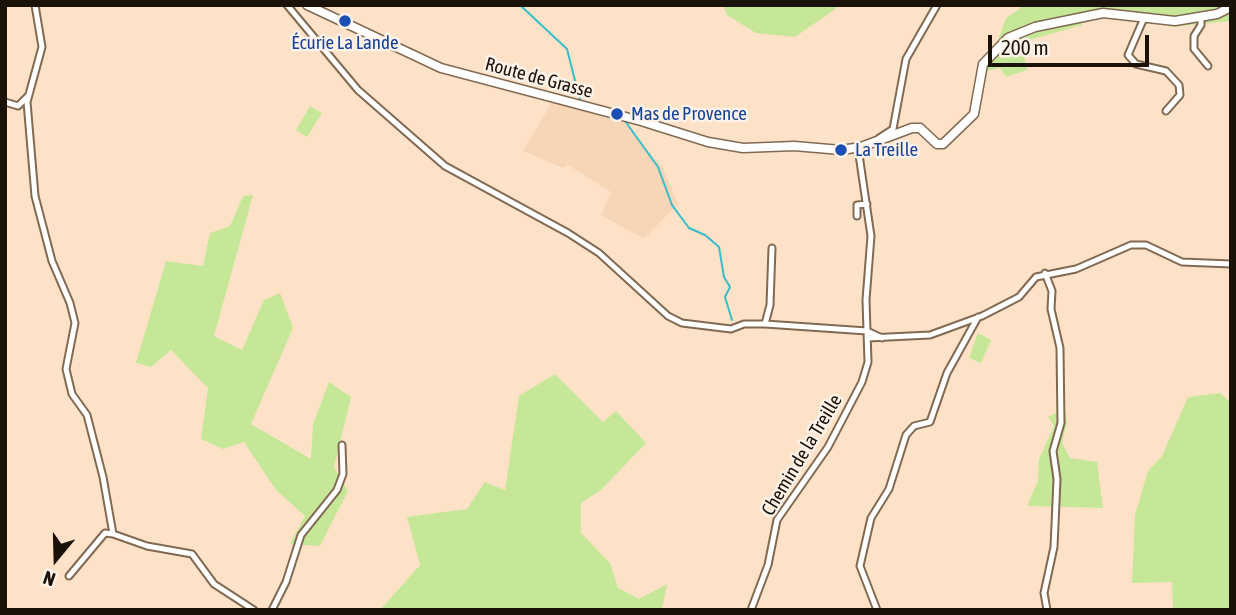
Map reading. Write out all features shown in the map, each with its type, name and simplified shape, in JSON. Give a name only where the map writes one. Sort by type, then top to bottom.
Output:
[{"type":"street","points":[[35,5],[42,47],[28,96],[35,195],[51,261],[70,303],[75,323],[66,369],[72,394],[87,415],[103,477],[113,534]]},
{"type":"street","points":[[287,5],[358,90],[444,166],[568,233],[598,253],[667,316],[682,323],[731,329],[744,324],[765,324],[868,334],[879,338],[930,335],[978,317],[1019,297],[1036,277],[1045,273],[1076,269],[1137,244],[1182,262],[1231,264]]},
{"type":"street","points":[[294,15],[297,5]]},
{"type":"street","name":"Route de Grasse","points":[[307,5],[441,68],[641,121],[708,142],[743,148],[858,148]]},
{"type":"street","points":[[877,141],[892,129],[906,59],[937,5]]},
{"type":"street","points":[[858,148],[918,127],[937,144],[947,141],[974,114],[982,64],[1003,42],[1019,32],[1096,13],[1175,21],[1201,17],[1231,7]]},
{"type":"street","points":[[1201,17],[1201,26],[1194,36],[1194,49],[1208,66]]},
{"type":"street","points":[[1144,18],[1128,55],[1136,64],[1166,71],[1179,85],[1180,95],[1167,111]]},
{"type":"street","points":[[5,102],[18,106],[28,96]]},
{"type":"street","name":"Chemin de la Treille","points":[[751,610],[768,565],[778,520],[817,466],[849,409],[862,382],[869,352],[866,300],[871,251],[858,148]]},
{"type":"street","points":[[858,216],[857,205],[867,204]]},
{"type":"street","points":[[765,324],[770,305],[772,248]]},
{"type":"street","points":[[1045,273],[1052,291],[1051,309],[1060,348],[1061,423],[1053,451],[1056,492],[1054,547],[1044,593],[1047,610]]},
{"type":"street","points":[[877,610],[860,566],[871,518],[889,489],[906,435],[914,426],[930,422],[947,373],[978,317]]},
{"type":"street","points":[[869,352],[879,338]]},
{"type":"street","points":[[272,610],[286,582],[301,535],[337,490],[343,474],[342,445]]},
{"type":"street","points":[[69,576],[105,533],[113,534],[147,545],[192,554],[214,584],[254,610]]},
{"type":"shaded area","points":[[552,102],[624,123],[663,168],[678,204],[644,239],[601,215],[611,192],[568,165],[563,168],[523,151]]},
{"type":"green space","points":[[723,5],[841,5],[795,37],[756,33],[727,15]]},
{"type":"green space","points":[[1025,5],[1229,5],[1231,21],[1171,27],[1147,16],[1079,13],[1082,25],[1022,42],[1027,70],[1006,77],[1000,68],[987,71],[1006,18]]},
{"type":"green space","points":[[310,106],[322,113],[307,137],[296,130]]},
{"type":"green space","points":[[253,195],[214,336],[242,350],[264,300],[280,293],[293,328],[251,424],[311,459],[313,424],[329,382],[351,397],[334,467],[348,491],[320,546],[290,544],[305,516],[276,490],[244,442],[223,449],[201,439],[208,388],[171,350],[151,367],[136,363],[166,261],[203,266],[210,233],[230,226],[243,196]]},
{"type":"green space","points":[[978,333],[991,340],[981,363],[969,358]]},
{"type":"green space","points":[[555,374],[603,422],[616,411],[646,443],[601,490],[581,503],[581,533],[610,563],[618,588],[639,599],[667,584],[662,610],[380,610],[420,565],[407,517],[467,509],[485,482],[505,490],[519,396]]},
{"type":"green space","points":[[1220,393],[1231,403],[1231,610],[1173,610],[1172,582],[1132,583],[1135,515],[1148,471],[1162,456],[1188,397]]},
{"type":"green space","points":[[1065,408],[1067,423],[1062,443],[1070,458],[1097,462],[1103,508],[1027,506],[1038,481],[1039,459],[1054,426],[1048,417]]},
{"type":"waterway","points":[[520,5],[567,49],[580,100]]},
{"type":"waterway","points":[[625,121],[658,167],[672,205],[689,228],[705,235],[719,247],[724,277],[730,287],[725,297],[732,320]]},
{"type":"place","name":"Écurie La Lande","points":[[345,21]]},
{"type":"place","name":"Mas de Provence","points":[[617,114]]},
{"type":"place","name":"La Treille","points":[[841,150]]}]
